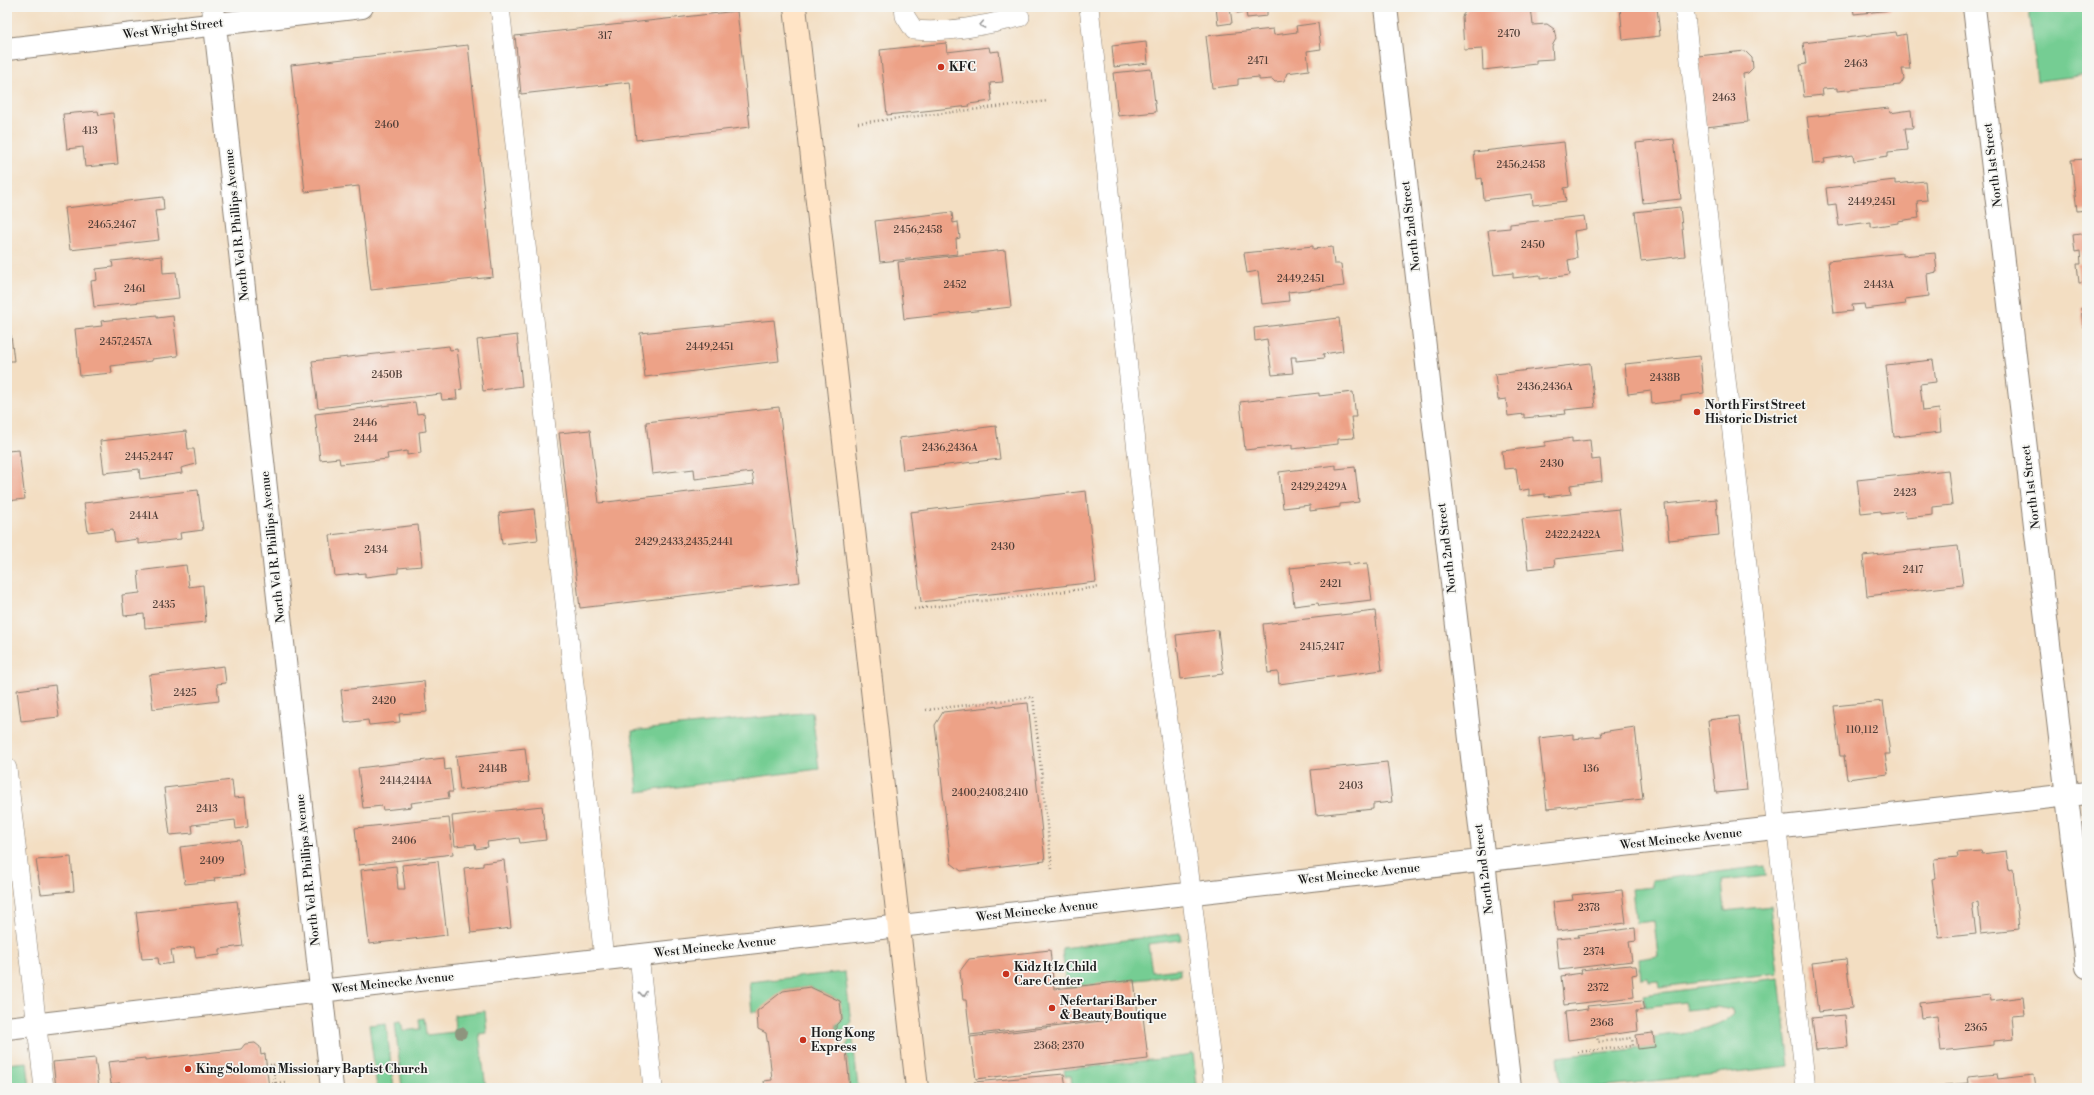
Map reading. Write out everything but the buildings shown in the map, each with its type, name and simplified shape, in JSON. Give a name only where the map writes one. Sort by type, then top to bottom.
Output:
[{"type":"main road","points":[[795,7],[917,1088]]},
{"type":"street","name":"West Wright Street","points":[[7,49],[214,16],[362,7]]},
{"type":"street","name":"North 2nd Street","points":[[1386,7],[1510,1088]]},
{"type":"street","name":"North 1st Street","points":[[1974,7],[2077,794],[2087,967]]},
{"type":"street","name":"North Vel R. Phillips Avenue","points":[[214,16],[320,991],[332,1088]]},
{"type":"street","name":"West Meinecke Avenue","points":[[7,1028],[320,991],[2077,794]]},
{"type":"lane","points":[[500,7],[604,959]]},
{"type":"lane","points":[[904,7],[905,16],[914,30],[939,32],[980,26],[1020,17]]},
{"type":"lane","points":[[1089,7],[1160,664],[1191,893],[1214,1088]]},
{"type":"lane","points":[[1684,7],[1775,828],[1806,1088]]},
{"type":"lane","points":[[7,768],[44,1088]]},
{"type":"lane","points":[[639,955],[653,1088]]},
{"type":"path","points":[[858,123],[1048,101]]},
{"type":"path","points":[[914,609],[1100,587]]},
{"type":"path","points":[[926,710],[1033,696],[1052,869]]},
{"type":"path","points":[[1578,1052],[1633,1046],[1632,1038],[1598,1042],[1597,1036]]},
{"type":"path","points":[[266,1066],[282,1064]]},
{"type":"path","points":[[272,1065],[276,1088]]},
{"type":"path","points":[[268,1084],[285,1082]]},
{"type":"green space","points":[[2029,7],[2087,7],[2087,75],[2037,81]]},
{"type":"green space","points":[[812,712],[819,769],[638,792],[632,731]]},
{"type":"green space","points":[[1765,866],[1766,876],[1722,881],[1725,911],[1770,906],[1778,973],[1659,987],[1658,981],[1648,982],[1647,978],[1641,979],[1639,959],[1658,956],[1654,921],[1636,923],[1632,889],[1652,887],[1652,880]]},
{"type":"green space","points":[[1180,933],[1181,940],[1148,944],[1152,972],[1180,969],[1180,975],[1066,988],[1062,948]]},
{"type":"green space","points":[[845,972],[851,1023],[844,1030],[837,1033],[836,1025],[842,1019],[840,1001],[810,987],[783,991],[757,1012],[752,1012],[749,982]]},
{"type":"green space","points":[[1779,978],[1789,1066],[1589,1088],[1561,1088],[1557,1057],[1654,1047],[1654,1037],[1707,1028],[1726,1020],[1733,1014],[1732,1010],[1716,1007],[1687,1010],[1685,1002],[1645,1007],[1643,995]]},
{"type":"green space","points":[[485,1011],[487,1033],[479,1034],[486,1088],[402,1088],[395,1022],[401,1021],[403,1031],[420,1029],[419,1019],[424,1018],[426,1035],[455,1032],[454,1015]]},
{"type":"green space","points":[[386,1023],[394,1088],[377,1088],[369,1025]]},
{"type":"green space","points":[[850,1039],[853,1039],[858,1088],[850,1088],[846,1046]]},
{"type":"green space","points":[[1191,1053],[1193,1054],[1197,1085],[1167,1088],[1066,1088],[1072,1086],[1071,1076],[1065,1076],[1064,1070],[1186,1056]]},
{"type":"green space","points":[[27,1062],[30,1088],[7,1088],[7,1064]]},
{"type":"place","name":"KFC","points":[[941,67]]},
{"type":"place","name":"North First Street Historic District","points":[[1697,412]]},
{"type":"place","name":"Kidz It Iz Child Care Center","points":[[1006,974]]},
{"type":"place","name":"Nefertari Barber & Beauty Boutique","points":[[1052,1008]]},
{"type":"place","name":"Hong Kong Express","points":[[803,1040]]},
{"type":"place","name":"King Solomon Missionary Baptist Church","points":[[188,1069]]}]
